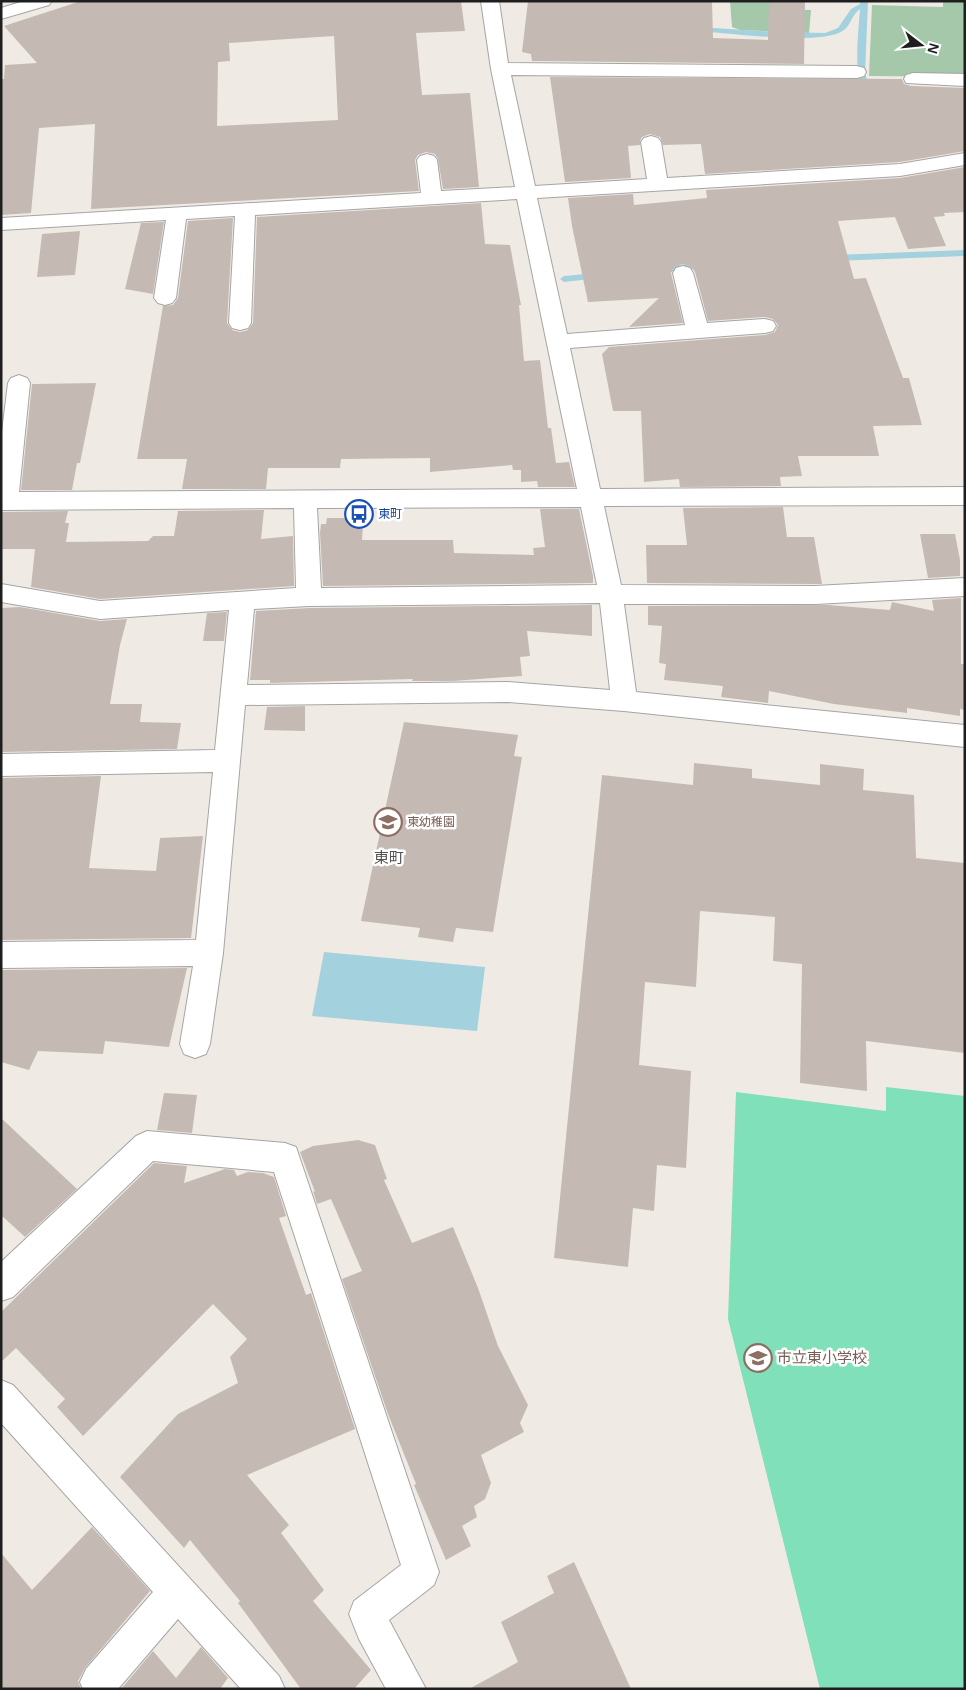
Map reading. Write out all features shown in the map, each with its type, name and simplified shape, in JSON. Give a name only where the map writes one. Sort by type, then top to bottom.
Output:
[{"type":"street","points":[[1,14],[43,1]]},
{"type":"street","points":[[490,1],[500,69],[525,193],[592,498],[611,595],[624,701]]},
{"type":"street","points":[[500,69],[856,72]]},
{"type":"street","points":[[913,79],[965,80]]},
{"type":"street","points":[[651,142],[658,185]]},
{"type":"street","points":[[1,224],[900,170],[965,159]]},
{"type":"street","points":[[427,160],[432,198]]},
{"type":"street","points":[[240,323],[245,210]]},
{"type":"street","points":[[165,298],[177,214]]},
{"type":"street","points":[[683,273],[698,332]]},
{"type":"street","points":[[558,342],[765,326]]},
{"type":"street","points":[[19,383],[4,501],[965,496]]},
{"type":"street","points":[[305,500],[309,598]]},
{"type":"street","points":[[1,593],[100,610],[242,600],[309,598],[815,595],[965,587]]},
{"type":"street","points":[[195,1044],[209,953],[242,600]]},
{"type":"street","points":[[232,696],[508,692],[624,701],[965,736]]},
{"type":"street","points":[[1,765],[226,761]]},
{"type":"street","points":[[1,954],[209,953]]},
{"type":"street","points":[[1,1285],[147,1146],[286,1158],[421,1572],[367,1614],[399,1684]]},
{"type":"street","points":[[1,1397],[266,1689]]},
{"type":"street","points":[[99,1682],[178,1591]]},
{"type":"green space","points":[[730,1],[772,1],[775,9],[811,10],[809,33],[740,30],[732,27]]},
{"type":"green space","points":[[943,1],[965,1],[965,77],[869,76],[872,5],[943,7]]},
{"type":"green space","points":[[886,1087],[965,1096],[965,1689],[820,1689],[728,1319],[736,1092],[886,1111]]},
{"type":"water","points":[[324,952],[485,967],[477,1031],[312,1016]]},
{"type":"building","points":[[81,1],[461,1],[465,31],[416,33],[422,95],[470,93],[479,187],[443,189],[438,159],[435,154],[426,152],[418,155],[415,160],[419,191],[91,209],[95,124],[39,128],[31,213],[1,215],[1,79],[4,79],[5,65],[37,63],[4,26]],"holes":[[[334,36],[338,120],[217,126],[218,62],[230,61],[229,43]]]},
{"type":"building","points":[[528,1],[712,1],[713,38],[768,40],[769,1],[805,1],[804,64],[532,61],[531,54],[522,52]]},
{"type":"building","points":[[550,77],[902,79],[904,84],[911,86],[965,88],[965,151],[900,162],[705,174],[701,144],[663,145],[660,137],[650,134],[642,137],[640,145],[628,146],[631,178],[565,182]]},
{"type":"building","points":[[965,167],[965,212],[944,213],[945,216],[934,217],[946,246],[908,249],[895,217],[838,221],[854,279],[866,278],[903,378],[909,378],[922,425],[873,426],[879,456],[798,456],[802,476],[780,477],[781,486],[680,487],[679,479],[644,482],[641,411],[613,411],[602,354],[609,347],[765,335],[775,332],[778,325],[773,319],[765,317],[708,321],[695,272],[691,266],[682,264],[674,267],[671,273],[683,323],[629,327],[659,298],[588,302],[568,198],[633,194],[634,205],[707,198],[706,190],[900,178]]},
{"type":"building","points":[[481,203],[485,244],[510,245],[521,305],[519,305],[524,361],[540,360],[548,428],[551,428],[556,463],[569,462],[575,487],[538,487],[537,481],[521,482],[521,470],[513,470],[512,465],[430,472],[430,458],[341,459],[340,468],[268,468],[266,489],[182,489],[187,459],[137,459],[163,306],[173,305],[178,298],[188,221],[233,218],[227,323],[232,330],[240,332],[248,330],[253,323],[257,217]]},
{"type":"building","points":[[164,222],[153,294],[125,289],[141,223]]},
{"type":"building","points":[[80,231],[75,275],[37,277],[42,234]]},
{"type":"building","points":[[96,383],[80,463],[77,463],[72,490],[21,490],[32,384]]},
{"type":"building","points":[[783,507],[787,537],[814,537],[822,584],[647,583],[646,545],[687,545],[683,508]]},
{"type":"building","points":[[540,509],[579,509],[593,583],[323,586],[320,533],[321,524],[326,524],[327,518],[356,518],[356,524],[363,524],[362,540],[453,540],[454,553],[534,555],[533,548],[545,547]]},
{"type":"building","points":[[264,510],[261,539],[293,536],[294,586],[100,599],[31,587],[35,549],[1,549],[1,512],[68,511],[65,523],[69,523],[66,542],[148,541],[153,536],[174,536],[178,511]]},
{"type":"building","points":[[920,534],[955,534],[960,560],[960,576],[928,578]]},
{"type":"building","points":[[961,598],[961,664],[965,664],[965,710],[960,709],[960,716],[907,708],[907,713],[834,704],[769,691],[768,703],[721,697],[723,686],[664,680],[666,664],[659,663],[662,626],[648,625],[648,606],[828,605],[890,610],[892,602],[934,611],[932,600]]},
{"type":"building","points":[[592,605],[592,636],[527,631],[530,656],[520,657],[522,676],[453,681],[412,681],[413,679],[270,683],[270,680],[250,680],[256,611],[309,608]]},
{"type":"building","points":[[20,607],[100,621],[127,619],[120,645],[110,704],[142,704],[140,722],[181,723],[177,749],[1,752],[1,608]]},
{"type":"building","points":[[227,612],[224,641],[203,641],[207,613]]},
{"type":"building","points":[[305,706],[305,731],[264,730],[267,707]]},
{"type":"building","points":[[404,722],[518,735],[514,756],[522,757],[493,932],[456,928],[453,942],[418,937],[420,928],[361,921]]},
{"type":"building","points":[[694,763],[752,769],[752,778],[820,785],[820,764],[864,769],[863,790],[914,795],[916,858],[965,863],[965,1053],[866,1041],[867,1091],[800,1083],[802,964],[773,961],[775,917],[700,911],[696,987],[645,982],[639,1065],[691,1071],[686,1168],[657,1165],[654,1211],[633,1208],[628,1267],[554,1258],[602,775],[693,785]]},
{"type":"building","points":[[101,776],[89,868],[156,871],[160,838],[203,836],[191,938],[1,940],[1,778]]},
{"type":"building","points":[[187,968],[169,1047],[105,1041],[103,1054],[38,1051],[29,1070],[1,1062],[1,970]]},
{"type":"building","points":[[164,1093],[197,1095],[192,1133],[157,1130]]},
{"type":"building","points":[[1,1118],[77,1189],[25,1237],[1,1215]]},
{"type":"building","points":[[358,1140],[375,1145],[387,1179],[384,1180],[412,1243],[453,1227],[478,1288],[498,1346],[528,1405],[520,1423],[524,1432],[481,1455],[491,1483],[485,1499],[474,1506],[477,1517],[462,1526],[471,1546],[446,1560],[414,1485],[416,1484],[388,1414],[342,1279],[362,1271],[331,1199],[317,1204],[313,1191],[315,1192],[300,1152],[313,1146]]},
{"type":"building","points":[[154,1163],[187,1166],[184,1183],[225,1169],[234,1170],[237,1176],[248,1172],[263,1173],[274,1177],[286,1216],[279,1218],[306,1295],[311,1293],[355,1429],[247,1475],[289,1525],[281,1533],[324,1590],[313,1601],[371,1670],[354,1689],[301,1689],[238,1603],[240,1601],[190,1540],[184,1548],[120,1477],[178,1414],[238,1383],[230,1357],[247,1339],[213,1304],[83,1436],[57,1407],[65,1399],[16,1348],[1,1362],[1,1312]]},
{"type":"building","points":[[92,1527],[150,1591],[85,1668],[78,1681],[81,1689],[1,1689],[1,1553],[32,1590]]},
{"type":"building","points":[[574,1562],[631,1689],[469,1689],[518,1662],[501,1622],[554,1593],[547,1576]]},
{"type":"building","points":[[201,1647],[228,1678],[220,1689],[121,1689],[153,1651],[176,1678]]},
{"type":"waterway","points":[[864,1],[864,5]]},
{"type":"waterway","points":[[698,29],[778,35],[825,35],[841,29],[853,10],[864,5]]},
{"type":"waterway","points":[[864,5],[861,74],[868,93]]},
{"type":"waterway","points":[[834,258],[965,253]]},
{"type":"waterway","points":[[660,270],[706,265]]},
{"type":"waterway","points":[[564,279],[596,276]]},
{"type":"place","name":"東町","points":[[359,514]]},
{"type":"place","name":"東幼稚園","points":[[388,822]]},
{"type":"place","name":"市立東小学校","points":[[758,1358]]},
{"type":"district","name":"東町","points":[[389,858]]}]
